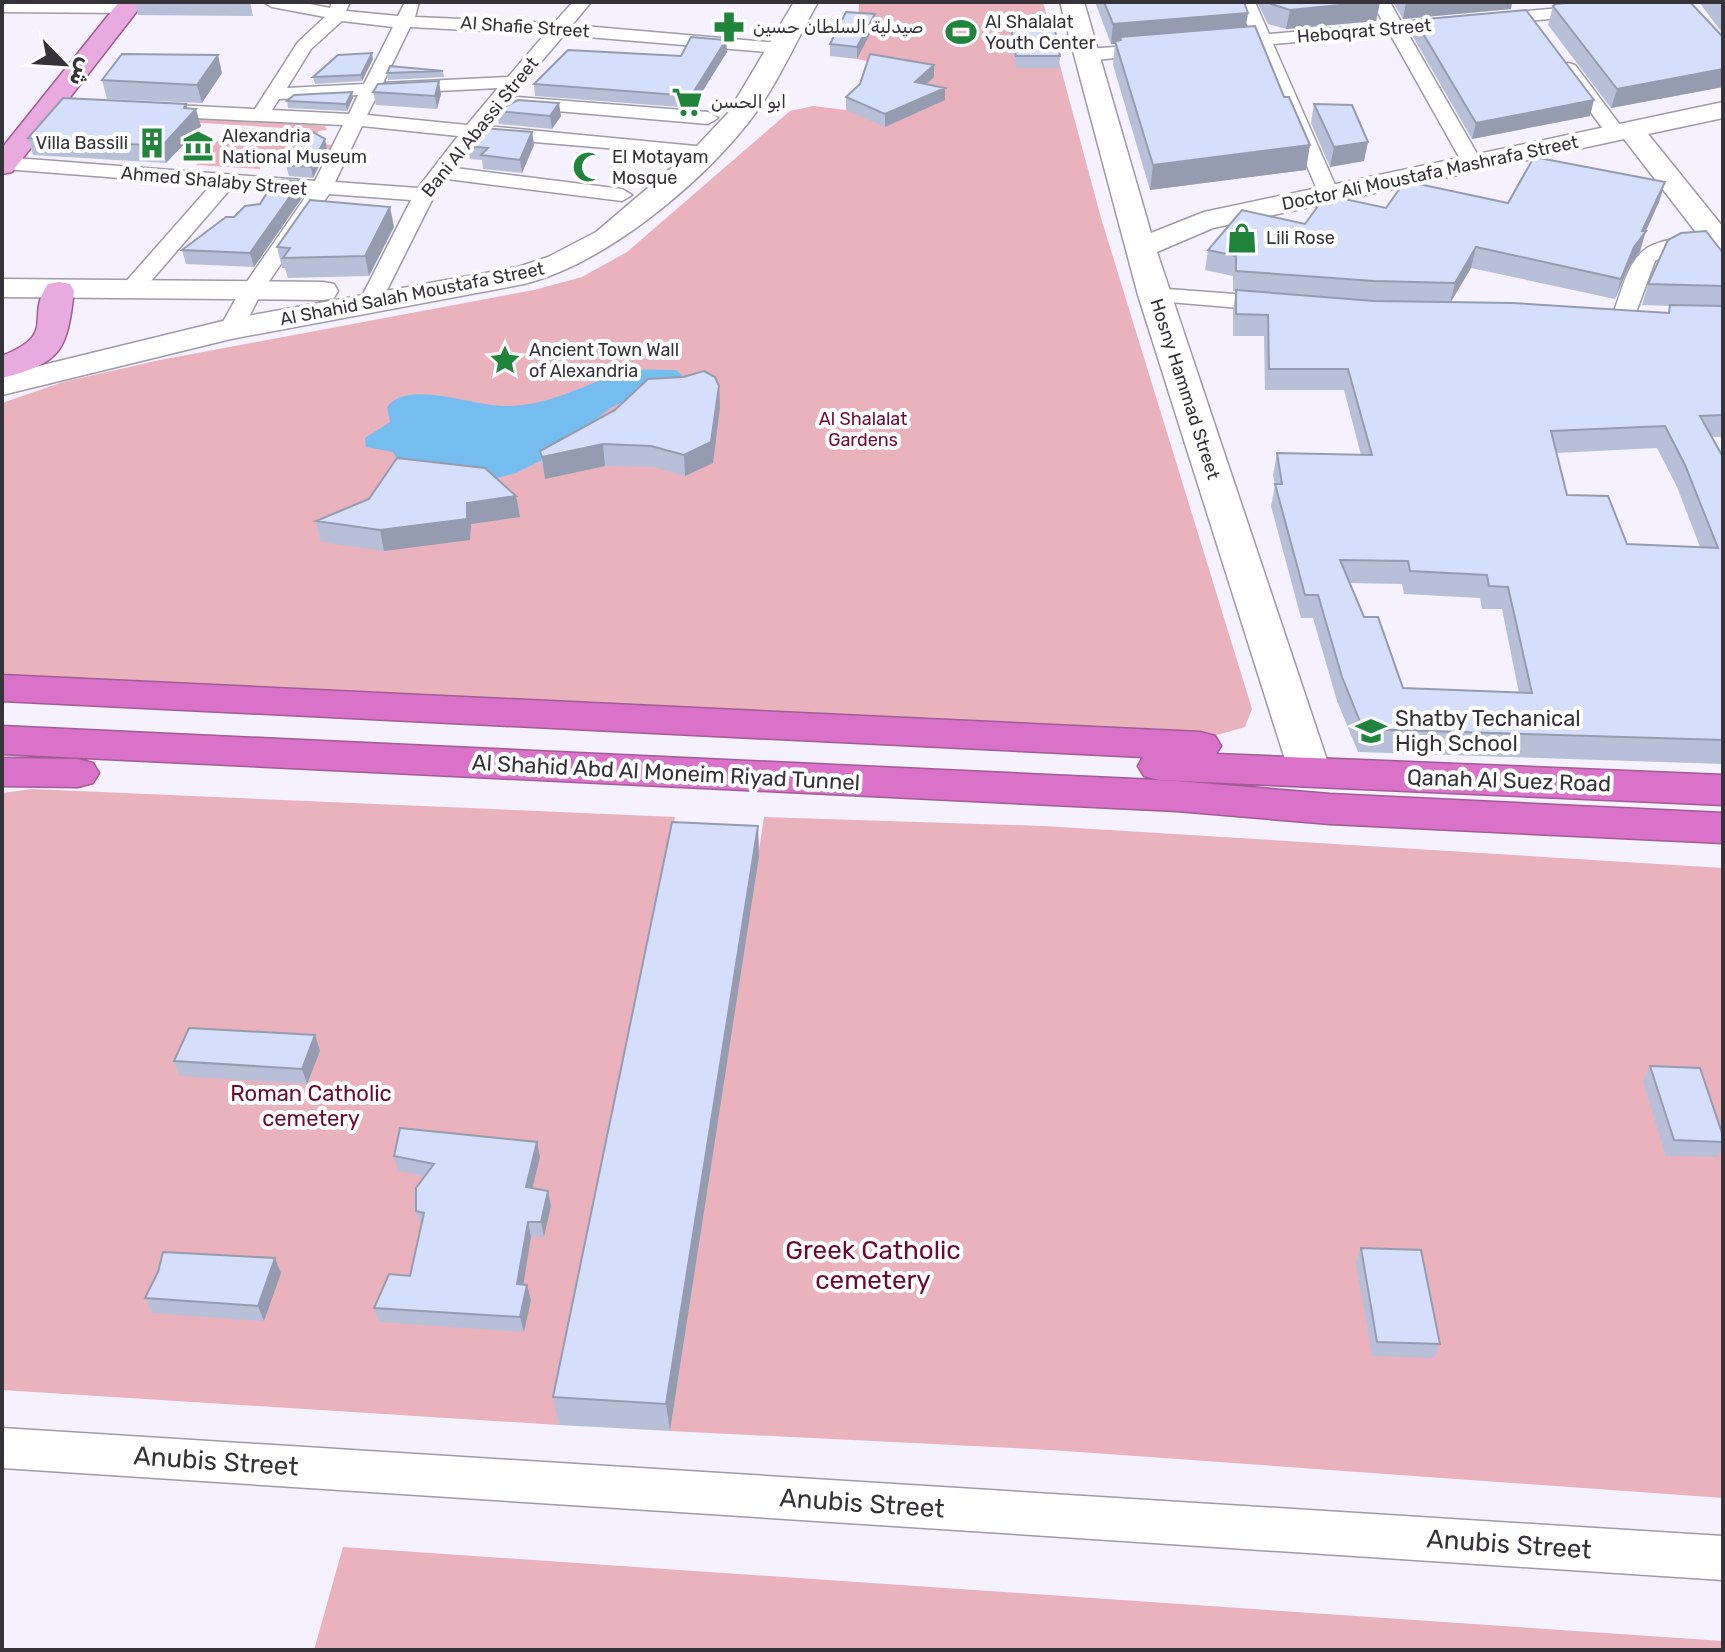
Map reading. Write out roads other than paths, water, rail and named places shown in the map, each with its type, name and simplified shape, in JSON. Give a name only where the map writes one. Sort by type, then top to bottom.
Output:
[{"type":"highway","points":[[2,688],[1204,746],[1256,756],[1311,784],[1296,818],[1258,822],[2,772]]},
{"type":"highway","name":"Al Shahid Abd Al Moneim Riyad Tunnel","points":[[2,714],[1311,784]]},
{"type":"highway","name":"Al Shahid Abd Al Moneim Riyad Tunnel","points":[[2,740],[1177,796],[1311,784]]},
{"type":"highway","name":"Qanah Al Suez Road","points":[[1311,784],[1723,790]]},
{"type":"highway","name":"Qanah Al Suez Road","points":[[1311,784],[1723,828]]},
{"type":"main road","name":"Al Shahid Salah Moustafa Street","points":[[2,385],[373,294],[535,248],[581,228],[622,195],[693,151],[739,117],[766,47],[776,2]]},
{"type":"main road","name":"Al Shahid Salah Moustafa Street","points":[[2,288],[373,294],[524,275],[559,263],[606,238],[693,151],[708,118],[806,2]]},
{"type":"main road","name":"Hosny Hammad Street","points":[[1072,2],[1154,295],[1311,784]]},
{"type":"main road","points":[[3,165],[130,5]]},
{"type":"main road","name":"Doctor Ali Moustafa Mashrafa Street","points":[[1141,248],[1204,221],[1723,110]]},
{"type":"main road","points":[[1624,131],[1721,244]]},
{"type":"main road","points":[[2,368],[34,355],[52,339],[59,291]]},
{"type":"street","name":"Al Shafie Street","points":[[272,2],[409,12],[766,47]]},
{"type":"street","name":"Bani Al Abassi Street","points":[[373,294],[424,195],[472,131],[582,2]]},
{"type":"street","points":[[1246,2],[1329,194]]},
{"type":"street","points":[[1381,2],[1473,164]]},
{"type":"street","points":[[2,7],[130,5]]},
{"type":"street","name":"Heboqrat Street","points":[[1087,55],[1395,28],[1523,9],[1621,8]]},
{"type":"street","points":[[259,115],[304,46],[338,9]]},
{"type":"street","points":[[1523,9],[1550,46],[1624,131]]},
{"type":"street","points":[[231,329],[250,293],[321,190],[409,12]]},
{"type":"street","points":[[273,94],[514,82]]},
{"type":"street","points":[[498,102],[708,118]]},
{"type":"street","points":[[50,105],[81,107]]},
{"type":"street","points":[[126,109],[356,120],[693,151]]},
{"type":"street","name":"Ahmed Shalaby Street","points":[[3,165],[424,195]]},
{"type":"street","points":[[441,172],[622,195]]},
{"type":"street","points":[[130,291],[225,182]]},
{"type":"street","points":[[1652,316],[1616,315],[1643,258],[1651,249],[1667,244],[1721,244]]},
{"type":"street","points":[[1154,295],[1293,306]]},
{"type":"street","name":"Anubis Street","points":[[2,1448],[1723,1558]]},
{"type":"water","points":[[676,370],[683,376],[612,407],[542,460],[516,473],[482,482],[404,471],[393,452],[366,447],[365,438],[390,422],[387,407],[397,399],[410,395],[426,394],[510,406],[557,397],[627,372]]},
{"type":"place","name":"صيدلية السلطان حسين","points":[[729,27]]},
{"type":"place","name":"Al Shalalat Youth Center","points":[[961,32]]},
{"type":"place","name":"ابو الحسن","points":[[687,102]]},
{"type":"place","name":"Villa Bassili","points":[[152,143]]},
{"type":"place","name":"Alexandria National Museum","points":[[198,146]]},
{"type":"place","name":"El Motayam Mosque","points":[[588,167]]},
{"type":"place","name":"Lili Rose","points":[[1242,238]]},
{"type":"place","name":"Ancient Town Wall of Alexandria","points":[[505,360]]},
{"type":"place","name":"Shatby Techanical High School","points":[[1371,731]]},
{"type":"park label","name":"Al Shalalat Gardens","points":[[863,429]]},
{"type":"park label","name":"Roman Catholic cemetery","points":[[311,1106]]},
{"type":"park label","name":"Greek Catholic cemetery","points":[[873,1265]]}]
